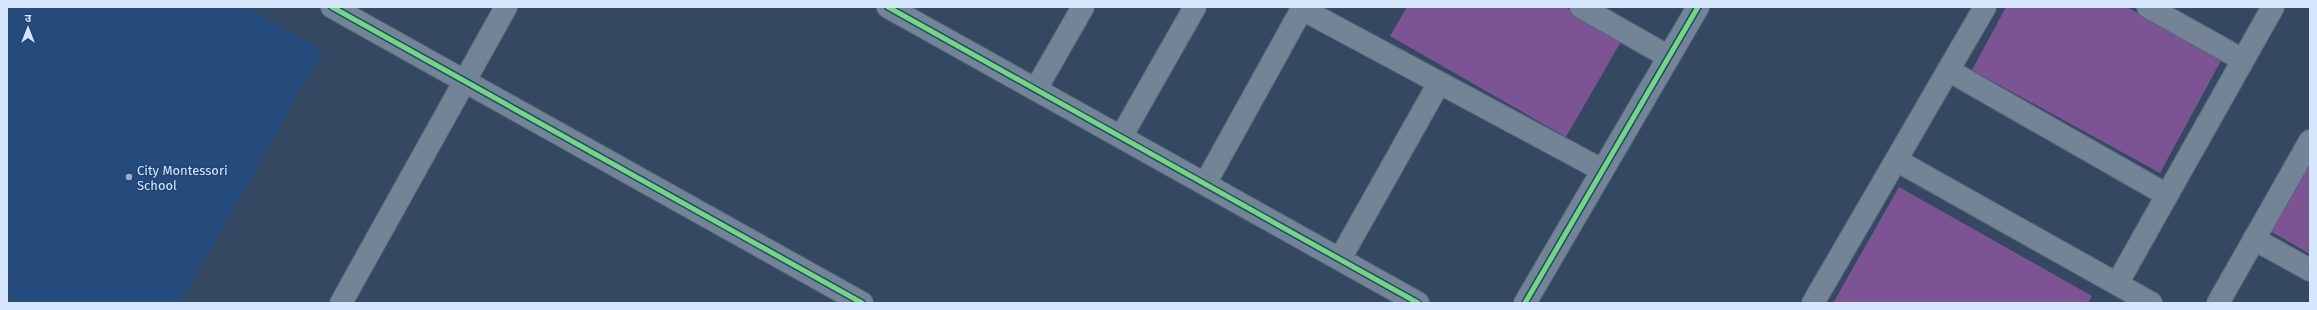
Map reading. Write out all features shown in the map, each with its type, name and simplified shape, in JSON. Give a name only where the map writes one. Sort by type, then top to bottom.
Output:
[{"type":"street","points":[[332,7],[862,303]]},
{"type":"street","points":[[342,303],[506,7]]},
{"type":"street","points":[[888,7],[1418,303]]},
{"type":"street","points":[[1036,89],[1083,7]]},
{"type":"street","points":[[1121,137],[1195,7]]},
{"type":"street","points":[[1581,7],[1669,57]]},
{"type":"street","points":[[1525,303],[1698,7]]},
{"type":"street","points":[[1813,303],[1985,7]]},
{"type":"street","points":[[2148,7],[2242,60]]},
{"type":"street","points":[[2118,284],[2273,7]]},
{"type":"street","points":[[1205,184],[1302,8],[1602,170]]},
{"type":"street","points":[[1948,70],[2167,195]]},
{"type":"street","points":[[1340,259],[1439,83]]},
{"type":"street","points":[[2218,303],[2310,141]]},
{"type":"street","points":[[1896,160],[2151,303]]},
{"type":"street","points":[[2254,239],[2310,270]]},
{"type":"shaded area","name":"City Montessori School","points":[[7,7],[245,7],[323,51],[180,303],[7,303]]},
{"type":"shaded area","points":[[1407,7],[1565,7],[1622,40],[1566,137],[1390,36]]},
{"type":"shaded area","points":[[2006,7],[2127,7],[2222,59],[2160,173],[1972,70]]},
{"type":"shaded area","points":[[2310,162],[2310,254],[2270,231]]},
{"type":"shaded area","points":[[1899,187],[2092,296],[2088,303],[1833,303]]},
{"type":"cycle path","points":[[332,7],[862,303]]},
{"type":"cycle path","points":[[888,7],[1418,303]]},
{"type":"cycle path","points":[[1525,303],[1698,7]]},
{"type":"place","name":"City Montessori School","points":[[129,177]]}]
